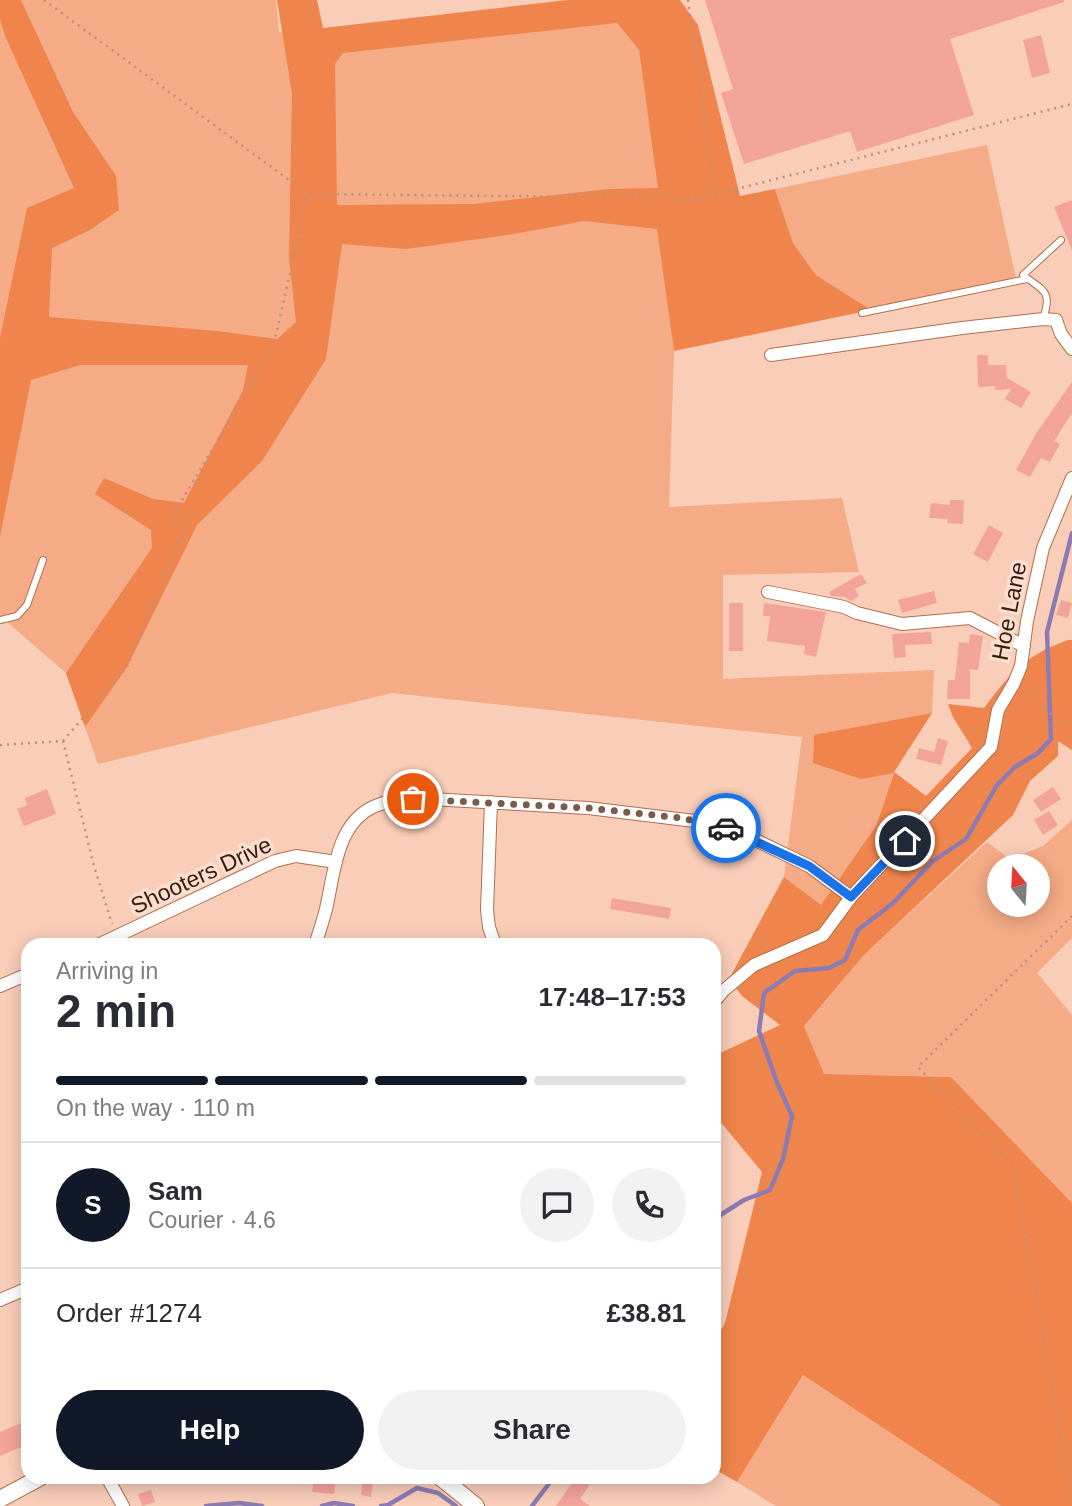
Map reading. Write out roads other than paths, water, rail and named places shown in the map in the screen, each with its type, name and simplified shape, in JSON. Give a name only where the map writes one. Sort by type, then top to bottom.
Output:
[{"type":"street","points":[[771,355],[1043,319],[1056,320],[1060,334],[1072,349]]},
{"type":"street","name":"Hoe Lane","points":[[721,993],[754,965],[823,935],[851,897],[991,747],[998,710],[1021,666],[1027,621],[1043,548],[1072,478]]},
{"type":"street","points":[[768,592],[844,607],[857,613],[902,624],[970,618],[1024,646]]},
{"type":"street","points":[[317,938],[336,862],[348,831],[358,817],[370,808],[389,801],[413,799],[588,808],[710,823],[735,830],[809,866],[851,897]]},
{"type":"street","points":[[491,802],[487,910],[493,938]]},
{"type":"street","name":"Shooters Drive","points":[[116,938],[275,861],[296,856],[336,862]]},
{"type":"street","points":[[0,986],[21,977]]},
{"type":"street","points":[[0,1300],[21,1291]]},
{"type":"street","points":[[0,1499],[28,1484]]},
{"type":"street","points":[[111,1484],[123,1506]]},
{"type":"street","points":[[449,1484],[476,1506]]},
{"type":"lane","points":[[1043,319],[1049,303],[1044,289],[1023,275],[1060,240]]},
{"type":"lane","points":[[862,313],[1027,279]]},
{"type":"lane","points":[[0,620],[17,616],[27,605],[43,560]]},
{"type":"waterway","points":[[721,1215],[744,1200],[770,1190],[783,1159],[792,1116],[759,1031],[764,993],[795,971],[829,968],[845,960],[858,930],[893,903],[933,861],[966,839],[997,785],[1015,767],[1038,753],[1051,739],[1047,632],[1072,533]]},
{"type":"waterway","points":[[532,1506],[549,1484]]},
{"type":"waterway","points":[[381,1506],[388,1505],[417,1488],[438,1493],[456,1506]]},
{"type":"waterway","points":[[206,1506],[239,1503],[262,1506]]},
{"type":"waterway","points":[[322,1506],[334,1503],[353,1506]]}]
